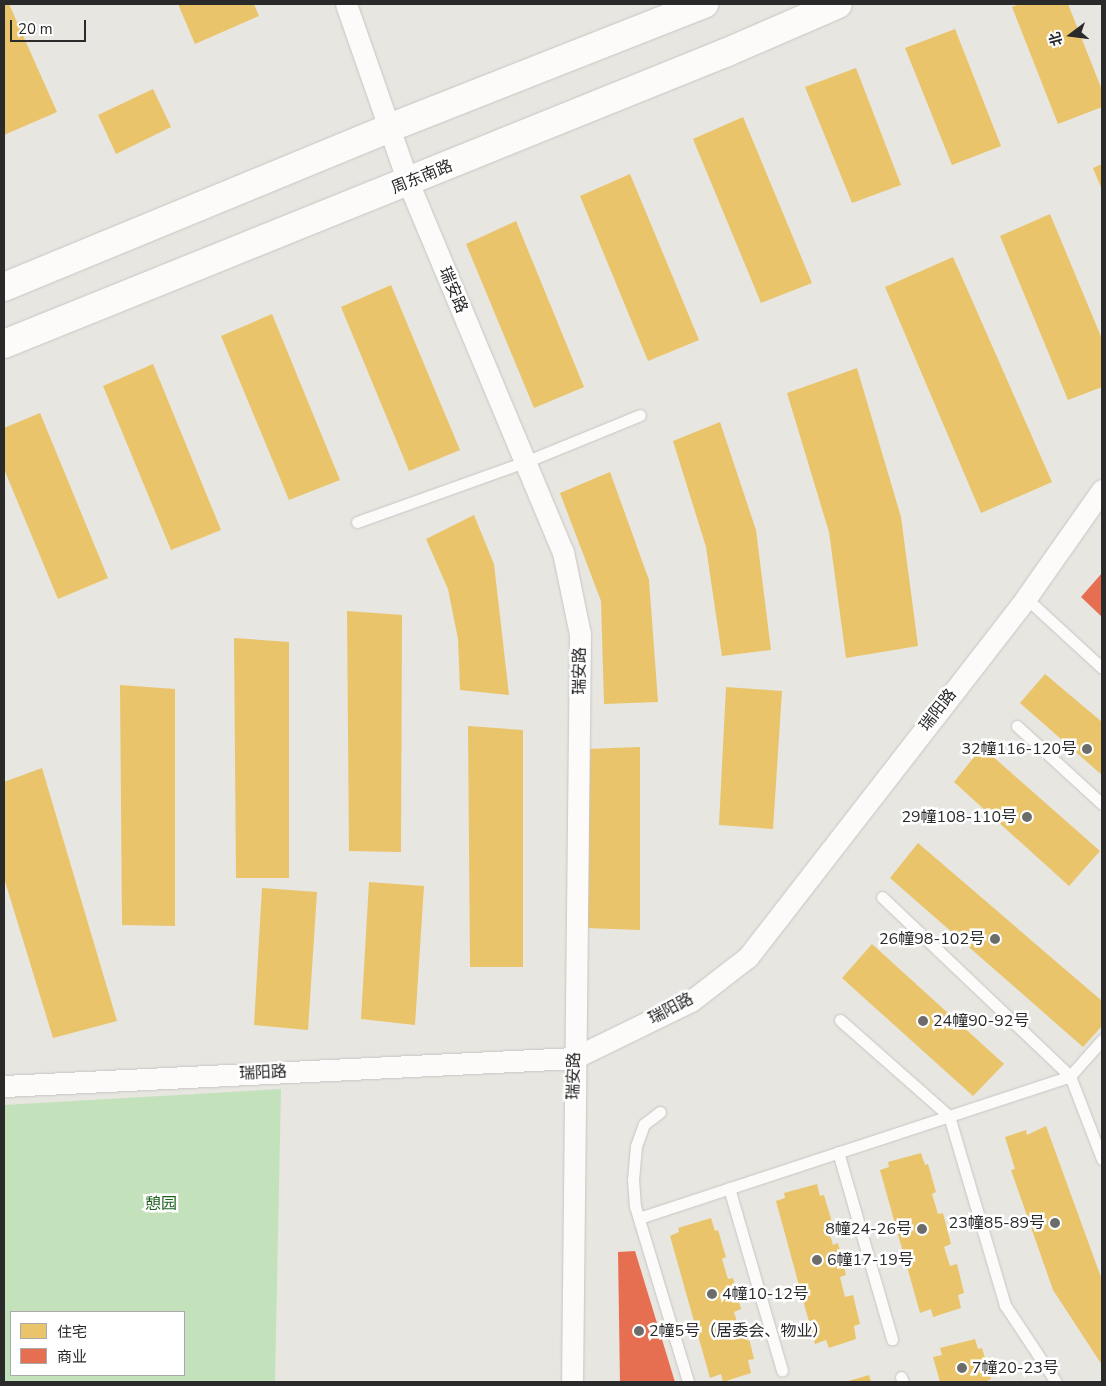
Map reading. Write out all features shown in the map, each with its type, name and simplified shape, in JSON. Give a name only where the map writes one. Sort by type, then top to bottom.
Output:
[{"type":"street","name":"瑞安路","points":[[346,4],[408,182],[563,552],[580,634],[572,1382]]},
{"type":"street","points":[[4,287],[389,128],[704,4]]},
{"type":"street","name":"周东南路","points":[[4,344],[408,182],[838,4]]},
{"type":"street","name":"瑞阳路","points":[[4,1086],[574,1058],[691,1001],[748,957],[1026,598],[1102,490]]},
{"type":"lane","points":[[357,522],[525,462],[640,415]]},
{"type":"lane","points":[[1026,598],[1102,668]]},
{"type":"lane","points":[[1017,726],[1102,804]]},
{"type":"lane","points":[[882,897],[1070,1076],[1102,1160]]},
{"type":"lane","points":[[840,1020],[949,1116],[1005,1305],[1056,1382]]},
{"type":"lane","points":[[639,1218],[1070,1076],[1102,1040]]},
{"type":"lane","points":[[660,1112],[644,1124],[636,1146],[632,1179],[639,1218],[688,1382]]},
{"type":"lane","points":[[838,1152],[892,1338]]},
{"type":"lane","points":[[728,1188],[782,1370]]},
{"type":"green space","name":"憩园","points":[[281,1089],[275,1382],[4,1382],[4,1105]]},
{"type":"building: 住宅","points":[[4,4],[9,4],[57,112],[4,135]]},
{"type":"building: 住宅","points":[[178,4],[254,4],[259,16],[195,44]]},
{"type":"building: 住宅","points":[[1020,4],[1068,4],[1102,90],[1102,107],[1058,124],[1012,7]]},
{"type":"building: 住宅","points":[[955,29],[1001,146],[952,165],[905,48]]},
{"type":"building: 住宅","points":[[856,68],[901,185],[852,203],[805,87]]},
{"type":"building: 住宅","points":[[153,89],[171,127],[116,154],[98,115]]},
{"type":"building: 住宅","points":[[743,117],[812,283],[761,303],[693,139]]},
{"type":"building: 住宅","points":[[1102,164],[1102,190],[1093,168]]},
{"type":"building: 住宅","points":[[630,174],[699,340],[648,361],[580,196]]},
{"type":"building: 住宅","points":[[1050,214],[1102,339],[1102,387],[1068,400],[1000,236]]},
{"type":"building: 住宅","points":[[516,221],[584,387],[534,408],[466,244]]},
{"type":"building: 住宅","points":[[953,257],[1052,482],[981,513],[885,287]]},
{"type":"building: 住宅","points":[[391,285],[460,450],[409,471],[341,307]]},
{"type":"building: 住宅","points":[[272,314],[340,480],[289,500],[221,336]]},
{"type":"building: 住宅","points":[[153,364],[221,530],[171,550],[103,386]]},
{"type":"building: 住宅","points":[[857,368],[901,517],[918,646],[846,658],[829,532],[787,393]]},
{"type":"building: 住宅","points":[[40,413],[108,578],[58,599],[4,469],[4,428]]},
{"type":"building: 住宅","points":[[720,422],[756,530],[771,650],[722,656],[706,547],[673,441]]},
{"type":"building: 住宅","points":[[610,472],[649,580],[658,702],[604,704],[601,601],[560,493]]},
{"type":"building: 住宅","points":[[474,515],[494,564],[509,695],[460,690],[458,639],[448,589],[426,539]]},
{"type":"building: 住宅","points":[[347,611],[402,615],[401,852],[349,851]]},
{"type":"building: 住宅","points":[[234,638],[289,642],[289,878],[236,878]]},
{"type":"building: 住宅","name":"32幢116-120号","points":[[1045,674],[1102,722],[1102,775],[1020,703]]},
{"type":"building: 住宅","points":[[120,685],[175,689],[175,926],[122,925]]},
{"type":"building: 住宅","points":[[726,687],[782,691],[773,829],[719,825]]},
{"type":"building: 住宅","points":[[468,726],[523,730],[523,967],[470,967]]},
{"type":"building: 住宅","points":[[640,747],[640,930],[586,928],[587,749]]},
{"type":"building: 住宅","name":"29幢108-110号","points":[[982,747],[1100,851],[1069,886],[954,782]]},
{"type":"building: 住宅","points":[[42,768],[117,1021],[53,1038],[4,878],[4,782]]},
{"type":"building: 住宅","name":"26幢98-102号","points":[[918,843],[1102,1001],[1102,1026],[1083,1047],[890,878]]},
{"type":"building: 住宅","points":[[369,882],[424,886],[415,1025],[361,1019]]},
{"type":"building: 住宅","points":[[262,888],[317,892],[308,1030],[254,1025]]},
{"type":"building: 住宅","name":"24幢90-92号","points":[[872,944],[1004,1064],[973,1096],[842,978]]},
{"type":"building: 住宅","name":"23幢85-89号","points":[[1046,1126],[1102,1280],[1102,1365],[1053,1290],[1011,1170],[1015,1169],[1005,1137],[1026,1130],[1027,1135]]},
{"type":"building: 住宅","name":"8幢24-26号","points":[[921,1153],[925,1165],[928,1164],[936,1192],[932,1194],[938,1214],[943,1213],[951,1244],[944,1247],[950,1266],[957,1264],[964,1293],[958,1295],[961,1308],[933,1317],[931,1309],[920,1313],[880,1170],[889,1167],[888,1162]]},
{"type":"building: 住宅","name":"6幢17-19号","points":[[817,1184],[820,1196],[824,1195],[832,1222],[827,1225],[833,1245],[838,1243],[846,1275],[840,1277],[845,1297],[853,1295],[860,1324],[854,1326],[856,1339],[829,1348],[826,1340],[815,1344],[776,1201],[785,1198],[784,1193]]},
{"type":"building: 住宅","name":"4幢10-12号","points":[[711,1218],[715,1231],[718,1230],[726,1257],[722,1259],[728,1279],[733,1278],[741,1309],[734,1312],[740,1332],[747,1330],[754,1359],[748,1360],[751,1373],[723,1382],[721,1374],[710,1378],[670,1236],[679,1232],[678,1228]]},
{"type":"building: 住宅","name":"7幢20-23号","points":[[975,1339],[978,1349],[982,1348],[991,1379],[985,1382],[940,1382],[933,1357],[942,1355],[940,1348]]},
{"type":"building: 住宅","points":[[869,1375],[871,1382],[845,1382]]},
{"type":"building: 商业","points":[[1102,573],[1102,617],[1081,597]]},
{"type":"building: 商业","name":"2幢5号（居委会、物业）","points":[[635,1251],[675,1382],[620,1382],[618,1252]]},
{"type":"place","name":"32幢116-120号","points":[[1087,749]]},
{"type":"place","name":"29幢108-110号","points":[[1027,817]]},
{"type":"place","name":"26幢98-102号","points":[[995,939]]},
{"type":"place","name":"24幢90-92号","points":[[923,1021]]},
{"type":"place","name":"23幢85-89号","points":[[1055,1223]]},
{"type":"place","name":"8幢24-26号","points":[[922,1229]]},
{"type":"place","name":"6幢17-19号","points":[[817,1260]]},
{"type":"place","name":"4幢10-12号","points":[[712,1294]]},
{"type":"place","name":"2幢5号（居委会、物业）","points":[[639,1331]]},
{"type":"place","name":"7幢20-23号","points":[[962,1368]]}]
